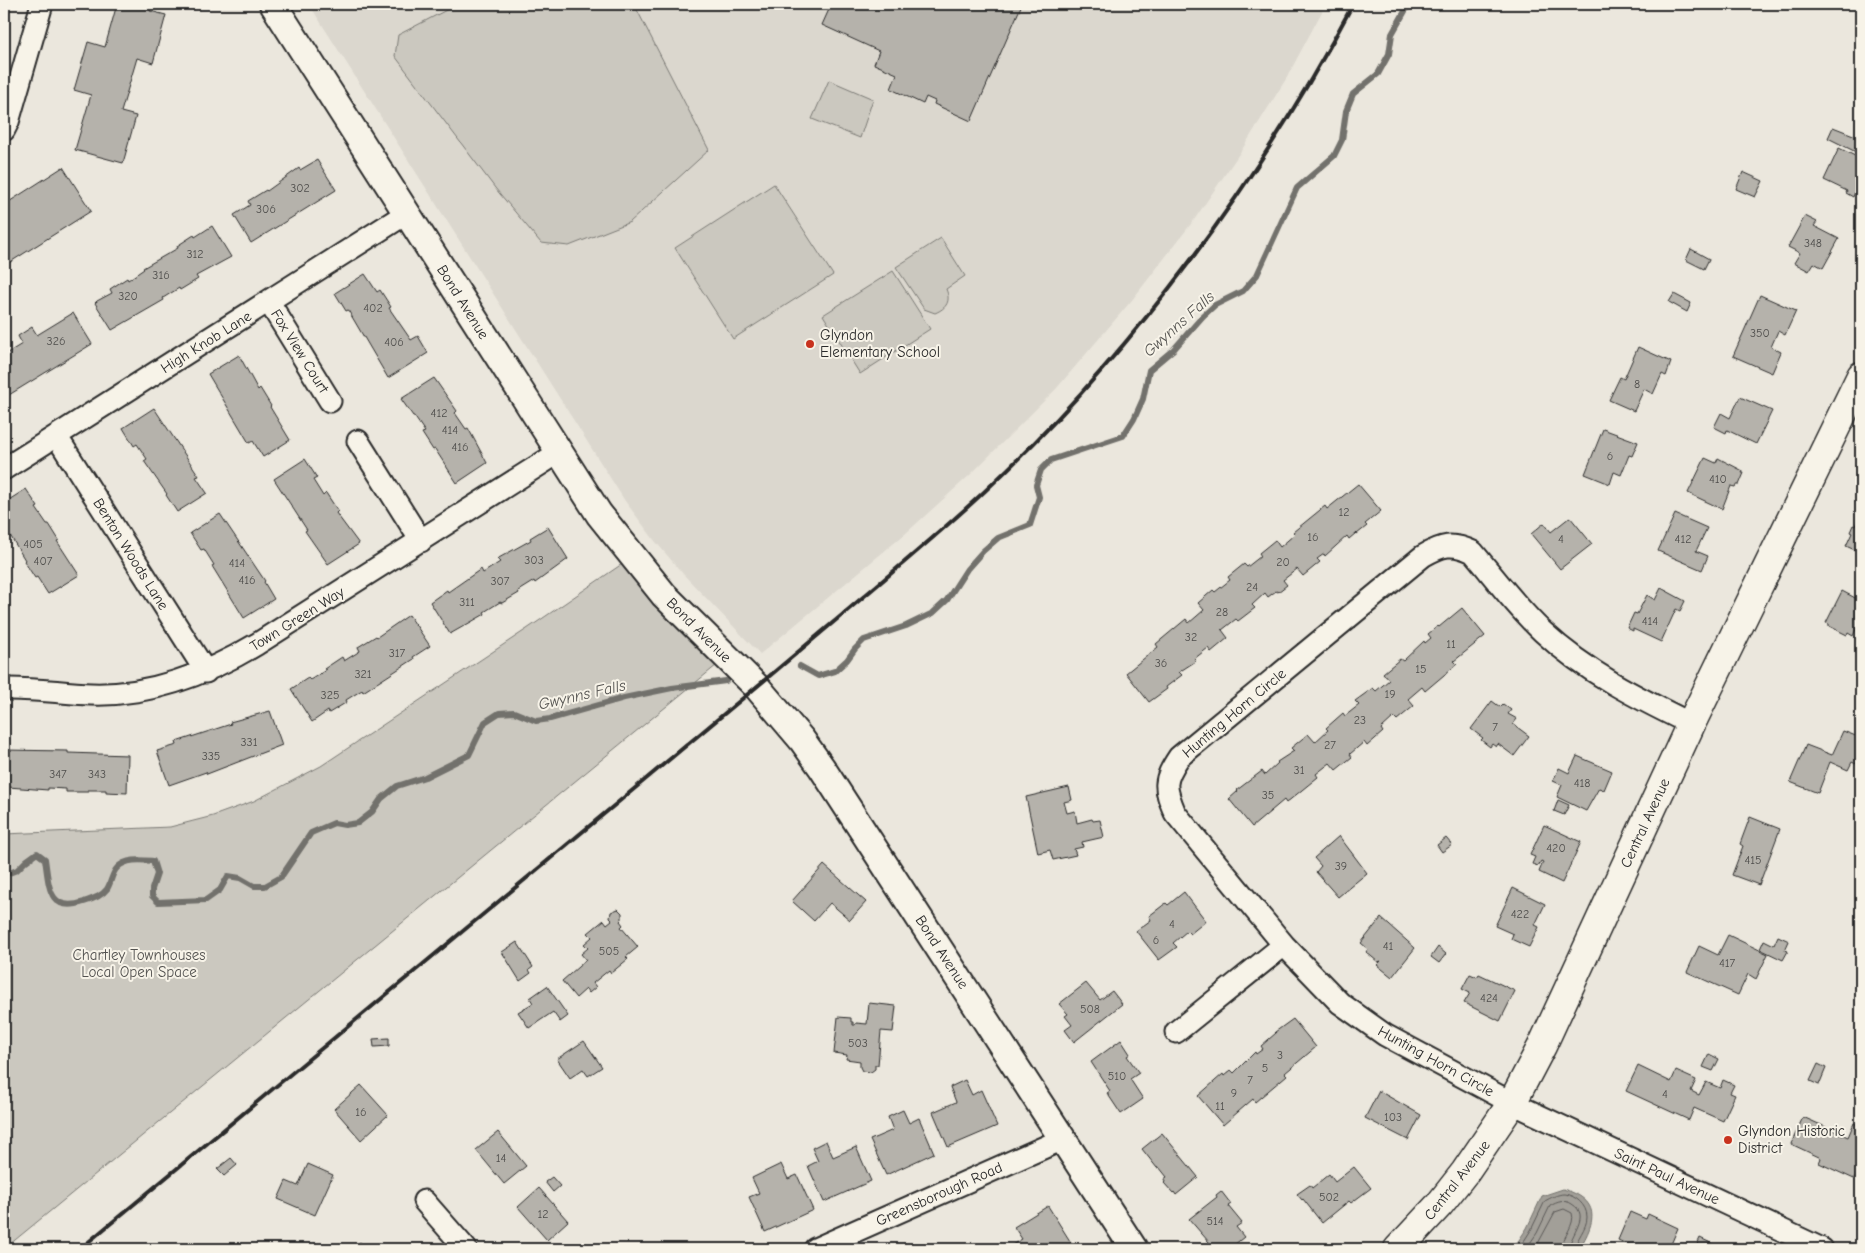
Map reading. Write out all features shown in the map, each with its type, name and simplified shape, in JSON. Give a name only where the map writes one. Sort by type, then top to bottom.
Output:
[{"type":"main road","name":"Central Avenue","points":[[1398,1249],[1439,1205],[1465,1172],[1512,1103],[1542,1046],[1691,724],[1861,376]]},
{"type":"street","points":[[4,130],[8,122],[42,4]]},
{"type":"street","name":"Bond Avenue","points":[[273,4],[599,514],[664,595],[757,687],[802,740],[1134,1249]]},
{"type":"street","name":"High Knob Lane","points":[[4,469],[407,214]]},
{"type":"street","name":"Fox View Court","points":[[269,302],[330,401]]},
{"type":"street","name":"Benton Woods Lane","points":[[57,436],[206,672]]},
{"type":"street","points":[[358,441],[421,541]]},
{"type":"street","name":"Town Green Way","points":[[4,689],[93,694],[124,692],[177,682],[206,672],[257,644],[558,452]]},
{"type":"street","name":"Hunting Horn Circle","points":[[1512,1103],[1385,1035],[1340,1003],[1284,945],[1175,813],[1166,786],[1169,773],[1179,757],[1423,556],[1438,547],[1449,545],[1462,546],[1473,552],[1542,632],[1577,660],[1626,693],[1691,724]]},
{"type":"street","points":[[1176,1032],[1284,945]]},
{"type":"street","name":"Saint Paul Avenue","points":[[1512,1103],[1822,1249]]},
{"type":"street","name":"Greensborough Road","points":[[814,1249],[1063,1139]]},
{"type":"street","points":[[424,1202],[466,1249]]},
{"type":"shaded area","name":"Glyndon Elementary School","points":[[309,4],[1326,4],[1286,79],[1241,151],[1194,220],[1132,300],[1056,389],[971,474],[905,534],[760,654],[684,575],[625,501]]},
{"type":"green space","points":[[458,4],[634,4],[709,150],[630,222],[569,246],[541,243],[495,188],[395,56],[398,35]]},
{"type":"green space","points":[[829,80],[873,99],[860,138],[812,119]]},
{"type":"green space","points":[[774,184],[833,275],[733,339],[675,248]]},
{"type":"green space","points":[[941,238],[965,276],[946,289],[947,304],[935,313],[924,309],[896,267]]},
{"type":"green space","points":[[893,271],[930,329],[860,374],[823,315]]},
{"type":"green space","name":"Chartley Townhouses Local Open Space","points":[[622,564],[717,665],[4,1249],[4,834],[170,827],[213,816],[254,801],[321,766]]},
{"type":"water","points":[[1563,1189],[1584,1199],[1592,1212],[1589,1229],[1579,1249],[1513,1249],[1527,1228],[1542,1196]]},
{"type":"building","points":[[117,4],[152,4],[150,11],[166,15],[153,63],[137,58],[121,112],[136,116],[123,163],[75,150],[91,95],[74,90],[88,42],[105,47]]},
{"type":"building","points":[[829,4],[1022,4],[971,121],[934,104],[935,101],[926,97],[923,104],[891,89],[897,74],[874,64],[879,51],[822,25],[831,5]]},
{"type":"building","points":[[1833,127],[1861,138],[1856,152],[1828,138]]},
{"type":"building","points":[[1839,148],[1861,159],[1859,171],[1861,172],[1861,179],[1853,197],[1846,193],[1847,191],[1824,180]]},
{"type":"building","points":[[317,160],[336,190],[251,243],[234,215],[250,205],[248,201],[267,191],[299,168],[300,170]]},
{"type":"building","points":[[63,167],[91,211],[4,266],[4,205]]},
{"type":"building","points":[[1743,172],[1763,181],[1755,197],[1736,189]]},
{"type":"building","points":[[1805,216],[1817,222],[1814,226],[1839,239],[1823,268],[1814,263],[1809,271],[1794,263],[1800,253],[1788,247]]},
{"type":"building","points":[[212,226],[231,257],[196,276],[198,279],[180,290],[179,288],[163,298],[164,300],[112,330],[95,303],[112,293],[110,289],[127,278],[128,280],[143,268],[178,248],[177,246],[194,235],[195,237]]},
{"type":"building","points":[[1691,249],[1709,259],[1704,269],[1686,260]]},
{"type":"building","points":[[365,274],[377,292],[380,290],[391,307],[389,308],[411,340],[418,336],[428,353],[388,378],[348,310],[346,311],[335,293]]},
{"type":"building","points":[[1674,294],[1691,303],[1687,312],[1669,302]]},
{"type":"building","points":[[1760,295],[1796,311],[1785,335],[1778,331],[1771,347],[1781,352],[1772,373],[1733,356]]},
{"type":"building","points":[[73,313],[92,344],[4,398],[4,361],[7,358],[4,355],[22,344],[18,336],[32,327],[37,335]]},
{"type":"building","points":[[1638,347],[1671,362],[1666,376],[1662,374],[1653,394],[1644,389],[1634,411],[1609,400],[1620,377],[1624,379]]},
{"type":"building","points":[[239,355],[258,390],[260,388],[290,440],[263,457],[253,441],[249,443],[208,374]]},
{"type":"building","points":[[434,378],[457,411],[455,413],[466,429],[468,428],[487,463],[457,483],[422,433],[425,432],[401,399]]},
{"type":"building","points":[[1740,397],[1772,411],[1756,444],[1727,430],[1726,433],[1714,427],[1721,413],[1730,418]]},
{"type":"building","points":[[154,408],[199,476],[196,477],[207,493],[177,512],[144,461],[147,459],[137,444],[134,446],[123,428]]},
{"type":"building","points":[[1603,429],[1638,442],[1632,456],[1629,455],[1621,475],[1614,472],[1610,484],[1585,474]]},
{"type":"building","points":[[1705,458],[1716,463],[1718,458],[1744,473],[1739,485],[1731,486],[1722,509],[1688,493]]},
{"type":"building","points":[[305,459],[317,478],[313,480],[323,496],[326,493],[338,511],[336,513],[359,544],[328,564],[305,531],[307,530],[274,479]]},
{"type":"building","points":[[1358,484],[1381,511],[1365,524],[1367,526],[1349,539],[1347,536],[1325,556],[1324,554],[1317,559],[1320,562],[1303,576],[1297,569],[1283,580],[1287,585],[1278,592],[1276,591],[1268,597],[1265,593],[1252,605],[1255,608],[1222,630],[1228,638],[1211,652],[1208,648],[1194,659],[1196,661],[1179,672],[1182,675],[1149,702],[1126,673],[1158,647],[1156,644],[1186,619],[1189,623],[1204,610],[1198,603],[1213,590],[1215,592],[1230,580],[1228,577],[1244,564],[1247,567],[1261,556],[1259,553],[1275,540],[1280,547],[1295,534],[1293,532],[1325,506],[1327,509]]},
{"type":"building","points":[[26,489],[79,575],[48,594],[24,561],[5,527],[4,503]]},
{"type":"building","points":[[1861,512],[1861,553],[1846,546],[1852,533],[1850,532],[1853,525],[1855,526]]},
{"type":"building","points":[[220,514],[265,581],[274,599],[244,618],[212,566],[214,565],[204,549],[201,550],[190,533]]},
{"type":"building","points":[[1675,514],[1707,528],[1696,551],[1708,556],[1702,570],[1658,551]]},
{"type":"building","points":[[1570,517],[1592,544],[1560,569],[1531,534],[1544,523],[1551,532]]},
{"type":"building","points":[[548,527],[568,559],[535,583],[534,581],[518,591],[519,593],[502,603],[500,602],[484,612],[485,614],[450,634],[430,602],[481,569],[483,573],[500,562],[497,559],[531,540],[530,538]]},
{"type":"building","points":[[1661,588],[1685,601],[1680,611],[1676,609],[1661,642],[1627,628],[1634,613],[1637,614],[1647,595],[1655,600]]},
{"type":"building","points":[[1842,591],[1861,601],[1861,627],[1858,625],[1853,636],[1848,633],[1847,635],[1826,623]]},
{"type":"building","points":[[1462,608],[1485,636],[1454,661],[1457,664],[1425,691],[1422,687],[1408,699],[1414,706],[1397,720],[1394,717],[1381,729],[1383,732],[1367,746],[1364,742],[1350,754],[1352,757],[1336,770],[1330,763],[1316,774],[1318,777],[1286,803],[1284,800],[1252,827],[1229,799],[1237,790],[1262,771],[1265,775],[1277,762],[1294,751],[1291,748],[1308,734],[1315,742],[1328,730],[1326,728],[1343,713],[1345,716],[1359,705],[1355,701],[1373,688],[1376,691],[1389,680],[1383,673],[1400,659],[1403,661],[1424,641],[1425,643],[1431,638],[1428,634]]},
{"type":"building","points":[[409,615],[430,646],[413,657],[414,659],[363,692],[362,690],[346,700],[347,702],[329,713],[328,711],[312,722],[291,689],[308,678],[310,680],[326,670],[324,669],[342,657],[344,661],[360,651],[358,647],[377,637]]},
{"type":"building","points":[[1492,701],[1500,707],[1503,704],[1511,710],[1508,714],[1517,719],[1513,724],[1529,736],[1514,756],[1498,744],[1496,747],[1492,744],[1490,747],[1481,740],[1483,738],[1471,729]]},
{"type":"building","points":[[270,711],[282,745],[207,774],[206,772],[169,785],[157,751],[177,745],[176,742],[231,724],[230,722]]},
{"type":"building","points":[[1843,731],[1861,738],[1861,751],[1856,764],[1852,762],[1848,770],[1830,762],[1818,793],[1790,782],[1806,745],[1832,755]]},
{"type":"building","points":[[4,750],[68,751],[68,753],[128,755],[127,793],[106,792],[106,790],[66,792],[66,789],[48,788],[48,790],[8,787],[8,789],[4,789]]},
{"type":"building","points":[[1577,756],[1612,771],[1604,790],[1599,788],[1586,811],[1557,797],[1562,785],[1553,781],[1559,768],[1569,773]]},
{"type":"building","points":[[1069,787],[1072,800],[1064,802],[1067,813],[1075,811],[1077,823],[1092,819],[1093,821],[1100,820],[1104,837],[1082,842],[1083,847],[1074,849],[1076,855],[1053,860],[1050,850],[1038,853],[1026,797]]},
{"type":"building","points":[[1558,800],[1569,805],[1564,815],[1554,811]]},
{"type":"building","points":[[1750,817],[1780,829],[1759,885],[1732,875],[1743,846],[1740,844]]},
{"type":"building","points":[[1544,825],[1581,842],[1562,883],[1539,872],[1543,862],[1541,861],[1538,866],[1532,864],[1535,857],[1530,855]]},
{"type":"building","points":[[1339,836],[1367,873],[1338,897],[1316,872],[1321,866],[1314,858]]},
{"type":"building","points":[[1446,838],[1452,845],[1442,852],[1437,845]]},
{"type":"building","points":[[824,865],[866,902],[850,920],[830,903],[814,921],[792,901]]},
{"type":"building","points":[[1513,888],[1545,904],[1535,925],[1539,927],[1529,947],[1511,939],[1513,934],[1495,926]]},
{"type":"building","points":[[1184,892],[1206,921],[1190,934],[1187,931],[1173,943],[1177,947],[1159,960],[1136,931],[1151,920],[1149,916],[1166,903],[1168,905]]},
{"type":"building","points":[[618,909],[622,913],[620,921],[623,925],[621,927],[638,947],[626,957],[628,959],[611,973],[609,970],[593,983],[596,987],[589,993],[586,989],[576,998],[562,981],[586,960],[581,954],[588,948],[584,944],[592,937],[588,933],[604,920],[607,924],[612,920],[610,918],[611,912]]},
{"type":"building","points":[[1381,918],[1415,948],[1392,977],[1377,965],[1381,961],[1378,962],[1366,952],[1368,949],[1361,943]]},
{"type":"building","points":[[1728,935],[1768,954],[1756,979],[1748,974],[1738,995],[1687,972],[1699,946],[1718,955]]},
{"type":"building","points":[[1778,936],[1789,941],[1785,950],[1788,951],[1783,960],[1760,949],[1764,940],[1774,945]]},
{"type":"building","points":[[517,942],[533,967],[529,970],[531,973],[520,981],[502,952]]},
{"type":"building","points":[[1438,947],[1446,954],[1439,963],[1431,957]]},
{"type":"building","points":[[1470,974],[1477,977],[1479,974],[1515,991],[1500,1021],[1464,1003],[1470,993],[1462,989]]},
{"type":"building","points":[[1086,983],[1100,1000],[1112,991],[1122,1004],[1074,1042],[1065,1030],[1072,1025],[1065,1016],[1068,1014],[1059,1004]]},
{"type":"building","points":[[547,986],[568,1016],[560,1022],[553,1012],[529,1028],[518,1012],[533,1003],[530,998]]},
{"type":"building","points":[[869,1003],[896,1006],[893,1032],[881,1031],[878,1065],[875,1065],[875,1069],[871,1072],[862,1071],[860,1061],[846,1059],[847,1055],[834,1053],[838,1017],[851,1018],[853,1025],[856,1023],[867,1024]]},
{"type":"building","points":[[1293,1019],[1316,1047],[1255,1102],[1253,1099],[1223,1125],[1198,1096],[1223,1074],[1224,1076],[1231,1070],[1234,1073],[1255,1052],[1256,1054],[1263,1049],[1261,1046],[1275,1032]]},
{"type":"building","points":[[389,1038],[389,1046],[374,1047],[373,1039]]},
{"type":"building","points":[[1121,1040],[1130,1054],[1127,1056],[1139,1073],[1130,1079],[1143,1099],[1121,1114],[1107,1093],[1110,1091],[1091,1062]]},
{"type":"building","points":[[584,1041],[602,1067],[588,1076],[583,1069],[570,1078],[557,1059]]},
{"type":"building","points":[[1709,1054],[1719,1059],[1713,1071],[1703,1067]]},
{"type":"building","points":[[1818,1064],[1826,1068],[1819,1085],[1810,1081]]},
{"type":"building","points":[[1638,1066],[1671,1082],[1676,1071],[1696,1080],[1691,1091],[1699,1095],[1706,1082],[1720,1088],[1723,1080],[1734,1085],[1730,1093],[1735,1095],[1723,1121],[1694,1108],[1689,1120],[1626,1091]]},
{"type":"building","points":[[965,1080],[972,1095],[981,1090],[997,1126],[948,1147],[933,1112],[956,1102],[950,1087]]},
{"type":"building","points":[[361,1085],[388,1115],[361,1140],[334,1109]]},
{"type":"building","points":[[1379,1091],[1421,1115],[1408,1140],[1365,1118]]},
{"type":"building","points":[[903,1110],[909,1123],[919,1118],[934,1153],[886,1175],[870,1140],[893,1130],[888,1117]]},
{"type":"building","points":[[1803,1117],[1848,1137],[1854,1123],[1861,1127],[1861,1162],[1854,1179],[1819,1163],[1821,1158],[1791,1144]]},
{"type":"building","points":[[498,1132],[526,1166],[504,1184],[476,1150]]},
{"type":"building","points":[[1162,1133],[1198,1177],[1176,1195],[1164,1183],[1164,1179],[1167,1177],[1142,1149]]},
{"type":"building","points":[[826,1141],[833,1157],[856,1147],[871,1181],[824,1202],[808,1166],[818,1161],[812,1148]]},
{"type":"building","points":[[231,1158],[237,1165],[224,1176],[217,1169]]},
{"type":"building","points":[[308,1164],[333,1175],[315,1215],[278,1199],[286,1181],[298,1186]]},
{"type":"building","points":[[781,1164],[788,1179],[797,1175],[813,1210],[765,1232],[749,1197],[759,1193],[752,1178]]},
{"type":"building","points":[[1354,1167],[1371,1188],[1351,1203],[1349,1201],[1322,1223],[1297,1194],[1310,1185],[1312,1188],[1329,1174],[1335,1182]]},
{"type":"building","points":[[552,1177],[560,1186],[553,1192],[545,1182]]},
{"type":"building","points":[[539,1188],[568,1221],[547,1240],[518,1207]]},
{"type":"building","points":[[1221,1191],[1231,1204],[1228,1206],[1242,1223],[1236,1227],[1244,1237],[1229,1249],[1215,1249],[1189,1219],[1217,1197],[1216,1195]]},
{"type":"building","points":[[1048,1206],[1075,1249],[1014,1249],[1012,1245],[1022,1239],[1014,1227]]},
{"type":"building","points":[[1630,1212],[1646,1219],[1648,1214],[1678,1228],[1669,1249],[1638,1249],[1618,1240]]},
{"type":"building","points":[[1700,1238],[1724,1249],[1695,1249]]},
{"type":"building","points":[[360,1242],[366,1249],[353,1249]]},
{"type":"waterway","name":"Gwynns Falls","points":[[800,666],[818,676],[835,671],[864,640],[906,626],[933,613],[947,600],[967,569],[983,551],[998,538],[1030,525],[1039,497],[1036,485],[1041,470],[1051,460],[1123,436],[1134,419],[1143,399],[1149,370],[1174,349],[1215,305],[1243,291],[1257,275],[1297,188],[1334,156],[1342,140],[1346,111],[1353,94],[1378,74],[1389,54],[1392,34],[1409,4]]},
{"type":"waterway","name":"Gwynns Falls","points":[[4,875],[17,870],[37,853],[45,859],[52,895],[57,901],[72,905],[90,900],[102,894],[110,884],[117,868],[134,860],[153,861],[157,874],[152,889],[152,896],[158,902],[206,900],[220,890],[228,876],[240,878],[254,886],[265,886],[281,877],[311,833],[334,823],[345,825],[358,823],[372,812],[381,799],[397,786],[425,777],[469,755],[485,722],[499,713],[514,712],[536,721],[550,719],[624,698],[672,688],[726,681]]},
{"type":"railway","points":[[80,1249],[762,682],[914,554],[985,491],[1039,438],[1091,382],[1189,262],[1277,136],[1353,4]]},
{"type":"place","name":"Glyndon Elementary School","points":[[810,344]]},
{"type":"place","name":"Glyndon Historic District","points":[[1728,1140]]}]
